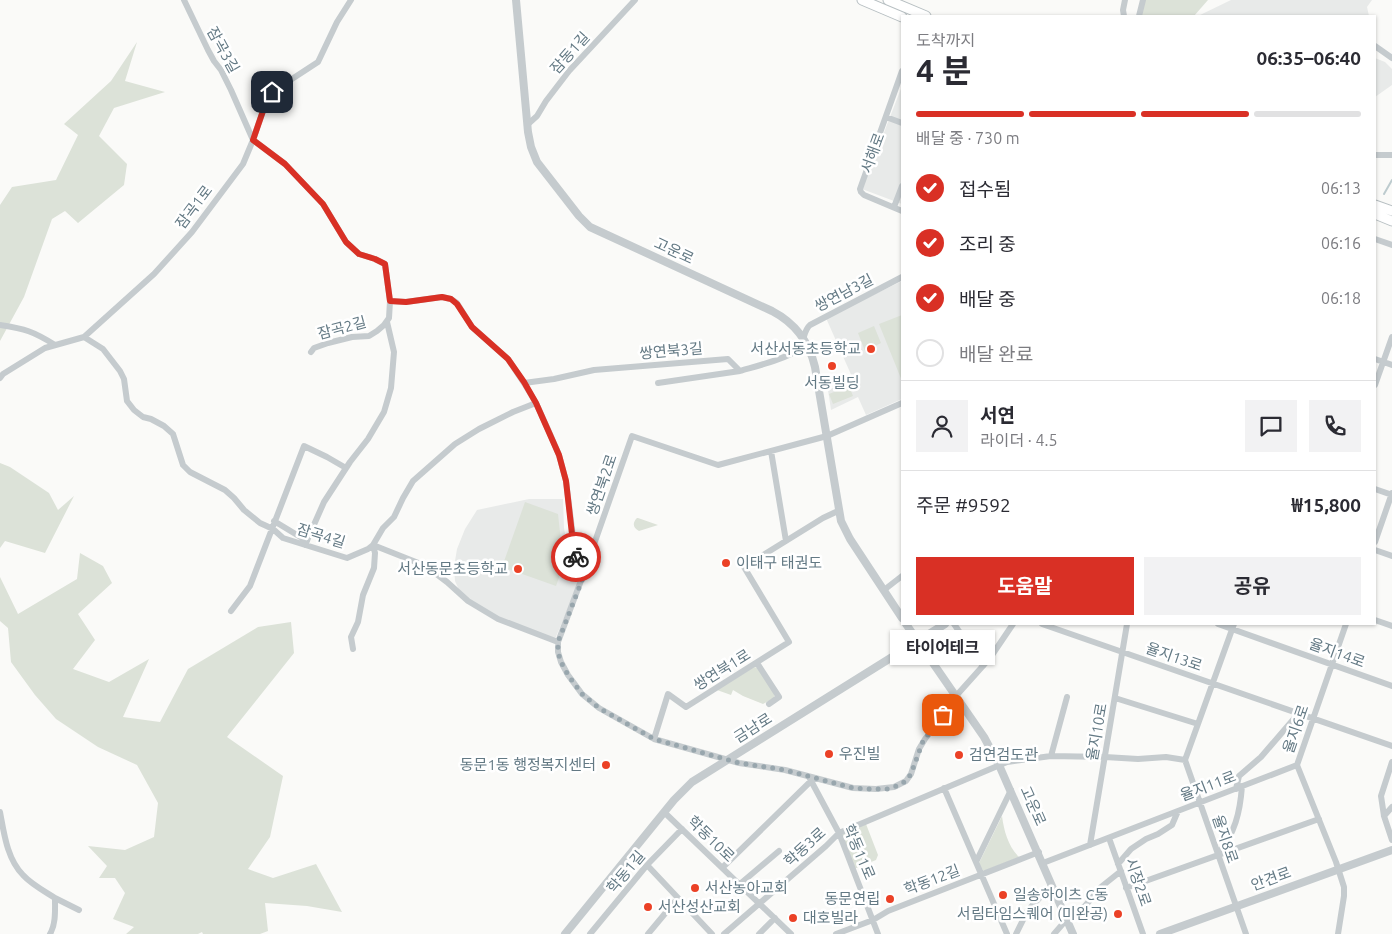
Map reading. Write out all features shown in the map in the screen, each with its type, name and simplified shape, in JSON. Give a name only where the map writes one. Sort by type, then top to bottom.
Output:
[{"type":"main road","points":[[862,0],[901,17]]},
{"type":"main road","points":[[888,0],[924,15]]},
{"type":"main road","points":[[1376,205],[1392,211]]},
{"type":"main road","points":[[1376,214],[1392,221]]},
{"type":"street","name":"잠곡3길","points":[[184,0],[208,50],[231,90],[253,140]]},
{"type":"street","name":"잠곡1로","points":[[0,378],[3,374],[45,348],[84,337],[154,274],[192,232],[243,164],[272,92],[318,62],[337,22],[351,0]]},
{"type":"street","name":"고운로","points":[[516,0],[529,143],[537,162],[575,211],[590,226],[772,311],[791,324],[803,337],[814,360],[841,522],[901,616]]},
{"type":"street","name":"잠동1길","points":[[527,125],[537,116],[569,71],[635,0]]},
{"type":"street","points":[[1124,15],[1125,0]]},
{"type":"street","points":[[1139,15],[1143,0]]},
{"type":"street","points":[[1376,47],[1392,58]]},
{"type":"street","name":"서해로","points":[[901,74],[860,190],[864,195],[901,210]]},
{"type":"street","points":[[886,117],[901,123]]},
{"type":"street","name":"잠곡2길","points":[[253,140],[285,164],[323,204],[346,242],[359,254],[385,264],[390,301],[390,313],[387,322],[369,336],[328,342],[314,348],[311,352]]},
{"type":"street","points":[[1376,155],[1392,155]]},
{"type":"street","points":[[894,207],[901,189]]},
{"type":"street","points":[[1376,239],[1392,245]]},
{"type":"street","name":"쌍연남3길","points":[[803,337],[810,325],[901,278]]},
{"type":"street","points":[[390,301],[406,302],[442,297],[451,299],[457,304],[472,327],[508,359],[536,403],[559,455],[566,481],[575,553],[578,561],[586,570]]},
{"type":"street","points":[[306,543],[324,502],[368,439],[384,412],[391,388],[394,352],[387,322]]},
{"type":"street","points":[[0,325],[22,328],[38,334],[55,345]]},
{"type":"street","points":[[1376,382],[1392,336]]},
{"type":"street","name":"잠곡4길","points":[[84,337],[103,348],[120,371],[124,379],[127,401],[134,410],[143,417],[164,426],[172,434],[183,466],[190,472],[225,490],[244,510],[260,523],[273,525],[283,538],[306,543],[347,558],[368,550],[373,545]]},
{"type":"street","points":[[658,382],[740,371],[792,353],[800,346],[803,337]]},
{"type":"street","name":"쌍연북3길","points":[[524,382],[554,379],[594,370],[728,359],[740,371]]},
{"type":"street","points":[[1376,359],[1392,366]]},
{"type":"street","points":[[353,649],[351,637],[358,622],[364,595],[374,568],[375,553],[373,545],[383,528],[394,517],[402,498],[413,481],[455,444],[512,412],[536,403]]},
{"type":"street","points":[[838,511],[786,541],[771,450],[827,436],[901,403]]},
{"type":"street","name":"쌍연북2로","points":[[558,642],[586,570],[632,436],[718,465],[771,450]]},
{"type":"street","points":[[231,611],[250,586],[304,446],[346,468]]},
{"type":"street","points":[[1376,489],[1392,495],[1376,539]]},
{"type":"street","name":"쌍연북1로","points":[[654,739],[668,694],[686,707],[789,642],[744,567],[786,541]]},
{"type":"street","points":[[373,545],[426,566],[468,601],[498,619],[558,642],[561,662],[582,694],[599,708],[654,739],[727,760],[785,770],[810,779],[860,789],[887,789],[906,781],[911,774],[924,739],[956,696],[1002,642],[1012,625]]},
{"type":"street","points":[[1376,550],[1392,556]]},
{"type":"street","points":[[884,590],[901,577]]},
{"type":"street","points":[[1376,620],[1392,626]]},
{"type":"street","name":"고운로","points":[[907,625],[984,737],[1000,765],[1073,934]]},
{"type":"street","name":"금남로","points":[[566,934],[687,786],[943,625]]},
{"type":"street","points":[[955,625],[983,666]]},
{"type":"street","name":"율지13로","points":[[1045,625],[1392,746]]},
{"type":"street","name":"율지10로","points":[[1090,845],[1128,625]]},
{"type":"street","name":"율지6로","points":[[1338,934],[1344,887],[1297,765],[1346,625]]},
{"type":"street","points":[[1185,760],[1233,626]]},
{"type":"street","name":"율지14로","points":[[1233,626],[1332,665],[1392,686]]},
{"type":"street","points":[[758,663],[779,697],[769,704]]},
{"type":"street","points":[[1051,756],[1066,697]]},
{"type":"street","points":[[1115,698],[1198,724]]},
{"type":"street","points":[[1218,855],[1225,846],[1236,824],[1240,809],[1239,776],[1261,757],[1298,714]]},
{"type":"street","name":"학동3로","points":[[724,934],[839,833],[1007,762],[1051,756],[1138,759],[1166,757],[1185,760]]},
{"type":"street","name":"율지8로","points":[[1185,760],[1246,934]]},
{"type":"street","points":[[1392,762],[1381,796],[1384,816],[1392,840]]},
{"type":"street","name":"율지11로","points":[[1118,864],[1131,850],[1146,839],[1172,825],[1178,811],[1297,765]]},
{"type":"street","points":[[723,868],[810,779]]},
{"type":"street","name":"학동11로","points":[[810,779],[839,833],[878,934]]},
{"type":"street","points":[[944,788],[1007,934]]},
{"type":"street","name":"학동12길","points":[[976,862],[1011,790]]},
{"type":"street","points":[[1384,816],[1392,807]]},
{"type":"street","points":[[1043,863],[1178,811]]},
{"type":"street","points":[[0,812],[8,848],[23,875],[55,898],[79,910]]},
{"type":"street","name":"학동10로","points":[[664,812],[791,934]]},
{"type":"street","points":[[1126,888],[1318,819]]},
{"type":"street","name":"학동1길","points":[[590,934],[648,865],[682,829]]},
{"type":"street","name":"시장2로","points":[[1109,838],[1143,934]]},
{"type":"street","name":"안견로","points":[[1160,934],[1392,850]]},
{"type":"street","points":[[740,884],[778,852]]},
{"type":"street","name":"학동12길","points":[[836,934],[873,920],[888,911],[1039,852]]},
{"type":"street","points":[[648,865],[712,934]]},
{"type":"street","points":[[1054,934],[1067,919],[1085,906],[1101,886],[1121,871]]},
{"type":"street","points":[[1016,934],[1028,910],[1052,884]]},
{"type":"street","points":[[50,934],[54,921],[55,898]]},
{"type":"street","points":[[648,934],[678,898]]},
{"type":"street","points":[[759,934],[775,918]]},
{"type":"shaded area","points":[[1144,0],[1208,0],[1195,15],[1141,15]]},
{"type":"shaded area","points":[[1231,0],[1372,0],[1367,7],[1369,15],[1200,15]]},
{"type":"shaded area","points":[[137,42],[125,81],[165,92],[114,108],[99,136],[127,164],[124,185],[78,223],[65,211],[52,219],[24,297],[0,341],[0,205],[12,187],[56,180],[78,135],[64,124],[111,81]]},
{"type":"shaded area","points":[[1376,58],[1385,62],[1392,69],[1392,85],[1376,96]]},
{"type":"shaded area","points":[[901,89],[901,204],[862,189]]},
{"type":"shaded area","name":"서산서동초등학교","points":[[901,281],[901,399],[866,415],[858,397],[831,410],[828,390],[853,379],[826,318]]},
{"type":"shaded area","points":[[901,315],[901,379],[879,324]]},
{"type":"shaded area","points":[[874,326],[881,343],[875,346],[872,338],[875,347],[865,351],[858,333]]},
{"type":"shaded area","points":[[849,386],[853,396],[833,404],[829,394]]},
{"type":"shaded area","points":[[0,463],[10,467],[49,493],[58,510],[74,496],[45,553],[5,541],[0,548]]},
{"type":"shaded area","name":"서산동문초등학교","points":[[529,499],[563,499],[564,528],[569,556],[584,571],[555,639],[500,619],[470,600],[459,590],[455,581],[454,567],[457,549],[465,529],[477,510]]},
{"type":"shaded area","points":[[525,502],[558,514],[561,541],[567,555],[556,586],[502,567]]},
{"type":"shaded area","points":[[637,518],[658,525],[639,531],[634,525]]},
{"type":"shaded area","points":[[80,553],[103,566],[112,583],[78,614],[95,640],[73,669],[109,682],[149,659],[123,717],[160,722],[188,669],[258,627],[291,622],[294,653],[227,737],[283,776],[270,837],[248,869],[273,878],[316,864],[342,912],[307,906],[265,903],[268,931],[260,934],[203,934],[202,932],[198,934],[126,934],[134,927],[113,919],[125,893],[115,878],[99,878],[107,866],[88,846],[125,850],[154,837],[158,803],[137,765],[98,747],[56,719],[35,695],[11,662],[8,628],[0,621],[0,577],[18,614],[77,579]]},
{"type":"shaded area","points":[[754,667],[758,668],[775,694],[774,698],[763,704],[733,690],[731,695],[717,690]]},
{"type":"shaded area","points":[[1002,816],[1007,838],[1019,857],[984,871],[980,868],[979,863]]},
{"type":"shaded area","points":[[866,824],[878,855],[876,860],[854,869],[840,834]]},
{"type":"waterway","points":[[1384,194],[1392,180]]},
{"type":"way so far","points":[[576,557],[586,570],[558,642],[560,661],[578,690],[590,702],[654,739],[739,763],[785,770],[853,788],[887,789],[900,785],[909,778],[923,741],[943,715]]},
{"type":"place","name":"서산서동초등학교","points":[[871,349]]},
{"type":"place","name":"서동빌딩","points":[[832,366]]},
{"type":"place","name":"이태구 태권도","points":[[726,563]]},
{"type":"place","name":"서산동문초등학교","points":[[518,569]]},
{"type":"place","name":"타이어테크","points":[[943,715]]},
{"type":"place","name":"우진빌","points":[[829,754]]},
{"type":"place","name":"검연검도관","points":[[959,755]]},
{"type":"place","name":"동문1동 행정복지센터","points":[[606,765]]},
{"type":"place","name":"서산농아교회","points":[[695,888]]},
{"type":"place","name":"일송하이츠 C동","points":[[1003,895]]},
{"type":"place","name":"동문연립","points":[[890,899]]},
{"type":"place","name":"서산성산교회","points":[[648,907]]},
{"type":"place","name":"서림타임스퀘어 (미완공)","points":[[1118,914]]},
{"type":"place","name":"대호빌라","points":[[793,918]]},
{"type":"route","points":[[272,92],[264,108],[253,140],[285,164],[323,204],[346,242],[359,254],[385,264],[390,301],[406,302],[442,297],[451,299],[457,304],[472,327],[508,359],[524,382],[536,403],[559,455],[566,481],[576,557]]}]
